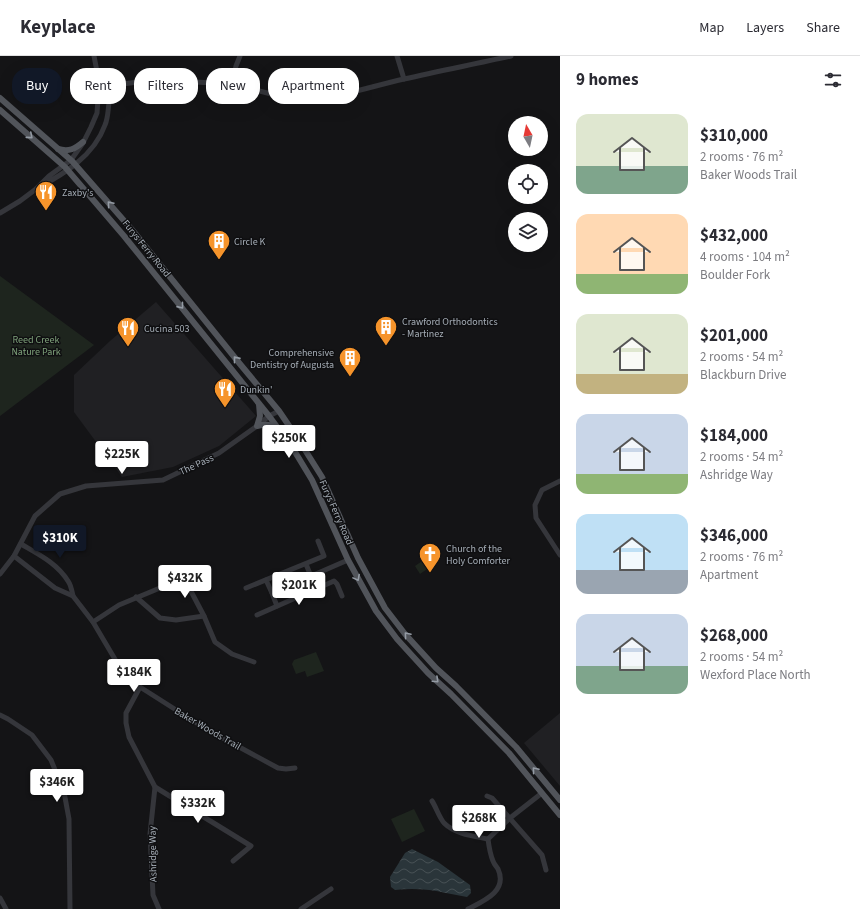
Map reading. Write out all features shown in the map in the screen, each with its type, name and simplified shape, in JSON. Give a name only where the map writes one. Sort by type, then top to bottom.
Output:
[{"type":"main road","name":"Furys Ferry Road","points":[[0,98],[73,162],[133,231],[279,411],[322,477],[358,558],[385,608],[405,634],[436,668],[456,686],[516,748],[560,800]]},
{"type":"main road","name":"Furys Ferry Road","points":[[0,110],[65,167],[124,236],[269,416],[292,447],[312,480],[348,560],[376,611],[397,639],[428,673],[509,753],[560,815]]},
{"type":"main road","points":[[58,148],[70,150],[83,142]]},
{"type":"main road","points":[[168,290],[176,284]]},
{"type":"main road","points":[[257,426],[260,416],[259,404]]},
{"type":"main road","points":[[257,426],[265,424],[272,425],[277,428]]},
{"type":"street","points":[[94,56],[96,68]]},
{"type":"street","points":[[236,68],[240,56]]},
{"type":"street","points":[[397,56],[404,79]]},
{"type":"street","points":[[260,91],[299,101],[310,101],[511,56]]},
{"type":"street","points":[[126,84],[176,81],[206,83]]},
{"type":"street","points":[[0,213],[36,189],[49,176],[73,162],[92,127],[97,113],[98,104]]},
{"type":"street","points":[[73,162],[79,162],[92,148],[99,137],[106,124],[109,104]]},
{"type":"street","points":[[95,117],[106,120]]},
{"type":"street","name":"The Pass","points":[[0,574],[14,556],[35,516],[60,494],[86,486],[163,480],[219,453],[269,416],[279,411]]},
{"type":"street","points":[[560,481],[542,490],[535,505],[536,518],[560,555]]},
{"type":"street","points":[[246,588],[324,556],[318,541]]},
{"type":"street","name":"Baker Woods Trail","points":[[20,544],[43,557],[60,570],[71,586],[73,596],[93,622],[119,666],[140,687],[206,728],[278,768],[295,768]]},
{"type":"street","name":"Baker Woods Trail","points":[[14,556],[54,588],[73,596]]},
{"type":"street","points":[[272,594],[348,560]]},
{"type":"street","points":[[306,564],[316,589]]},
{"type":"street","points":[[93,622],[118,605],[184,578],[204,616],[215,642],[232,654],[254,662]]},
{"type":"street","points":[[266,580],[276,606]]},
{"type":"street","points":[[257,615],[334,581],[337,584],[342,596]]},
{"type":"street","points":[[136,597],[160,618],[176,620],[204,616]]},
{"type":"street","points":[[140,687],[126,713],[126,723],[129,737],[154,787],[251,846],[233,861]]},
{"type":"street","points":[[0,715],[32,735],[51,760],[64,792],[69,819],[70,909]]},
{"type":"street","name":"Ashridge Way","points":[[154,787],[150,834],[153,895],[159,909]]},
{"type":"street","points":[[488,839],[510,818],[542,793]]},
{"type":"street","points":[[487,796],[492,798],[542,855],[546,870]]},
{"type":"street","points":[[432,801],[444,822],[453,829],[464,834],[488,839]]},
{"type":"street","points":[[468,909],[483,902],[498,890],[500,878],[498,869],[489,851],[488,839]]},
{"type":"street","points":[[301,909],[331,889]]},
{"type":"street","points":[[0,898],[6,909]]},
{"type":"shaded area","points":[[156,302],[256,416],[219,446],[173,467],[122,477],[74,412],[74,375],[110,341]]},
{"type":"shaded area","points":[[560,713],[560,786],[524,743]]},
{"type":"green space","name":"Reed Creek Nature Park","points":[[0,276],[94,345],[0,416]]},
{"type":"green space","points":[[425,559],[430,567],[420,574],[415,566]]},
{"type":"green space","points":[[316,652],[324,671],[307,677],[305,671],[296,674],[292,664],[294,660]]},
{"type":"green space","points":[[414,809],[425,831],[402,842],[391,819]]},
{"type":"water","points":[[412,849],[438,862],[470,885],[471,893],[467,897],[427,890],[395,890],[391,887],[390,877],[405,853]]},
{"type":"place","name":"Zaxby's","points":[[46,212]]},
{"type":"place","name":"Circle K","points":[[219,260]]},
{"type":"place","name":"Crawford Orthodontics - Martinez","points":[[386,346]]},
{"type":"place","name":"Cucina 503","points":[[128,348]]},
{"type":"place","name":"Comprehensive Dentistry of Augusta","points":[[350,378]]},
{"type":"place","name":"Dunkin'","points":[[225,408]]},
{"type":"place","name":"Church of the Holy Comforter","points":[[430,574]]}]
